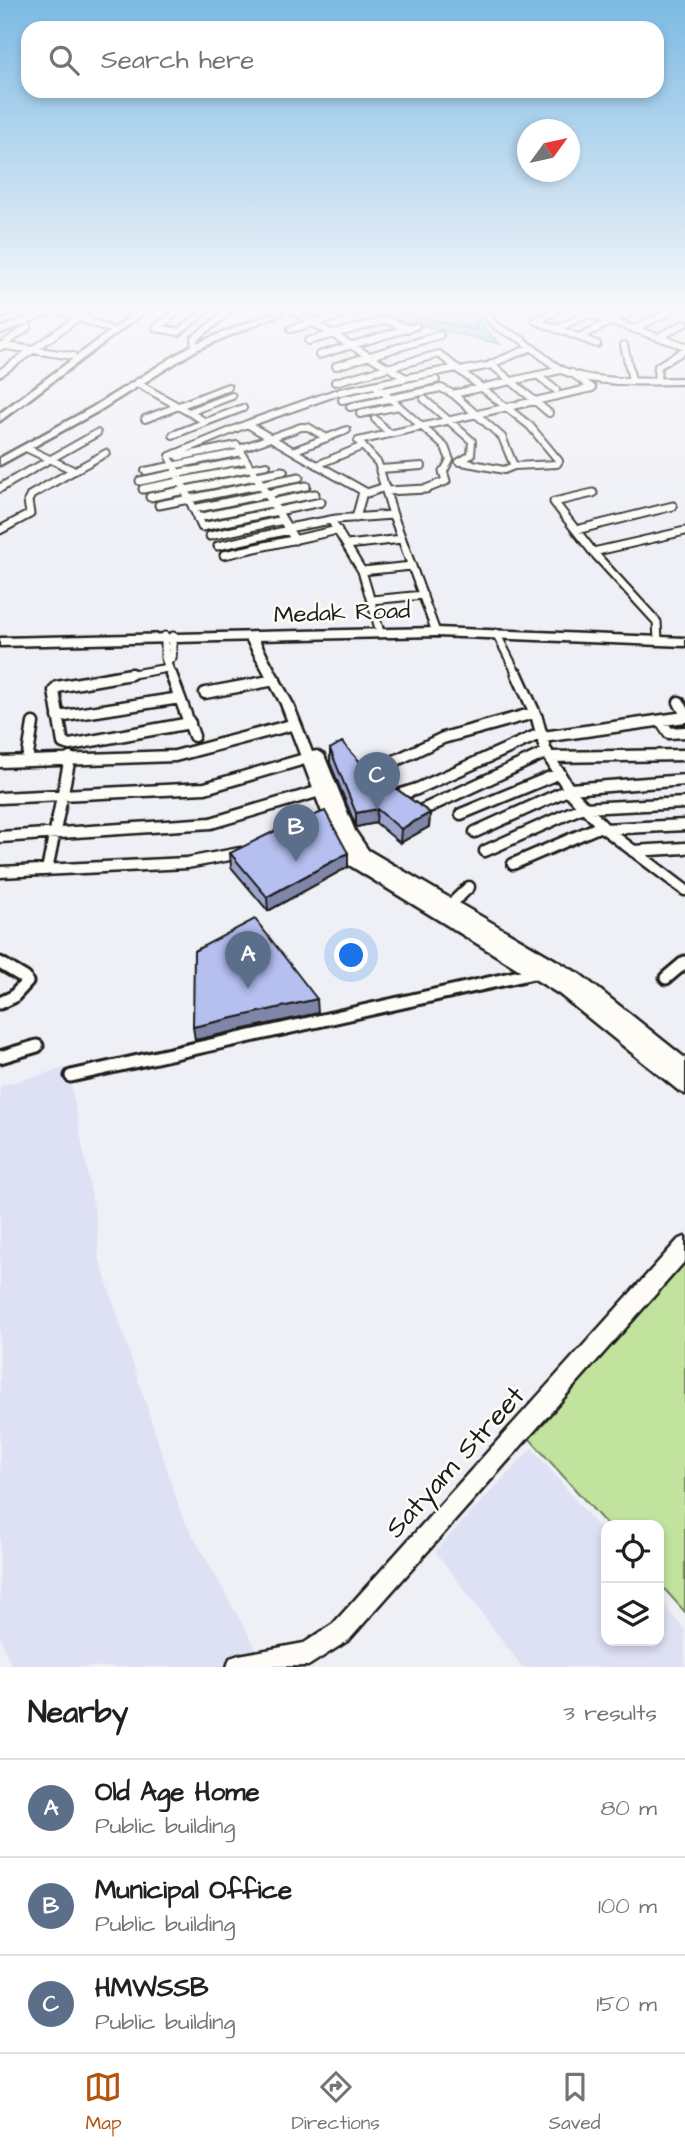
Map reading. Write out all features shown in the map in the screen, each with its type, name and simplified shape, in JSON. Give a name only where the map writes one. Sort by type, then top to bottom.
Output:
[{"type":"main road","points":[[0,411],[28,390]]},
{"type":"main road","points":[[0,418],[38,390]]},
{"type":"main road","name":"Medak Road","points":[[0,642],[169,636],[256,637],[436,632],[685,642]]},
{"type":"street","points":[[0,462],[125,390]]},
{"type":"street","points":[[149,390],[206,422]]},
{"type":"street","points":[[145,419],[222,390]]},
{"type":"street","points":[[321,502],[205,527],[197,518],[170,456],[247,424],[358,390]]},
{"type":"street","points":[[339,395],[389,390]]},
{"type":"street","points":[[350,407],[435,390]]},
{"type":"street","points":[[446,390],[477,414],[507,443],[514,466]]},
{"type":"street","points":[[453,394],[470,390]]},
{"type":"street","points":[[461,462],[504,470],[514,466],[557,464],[559,461],[533,429],[485,390]]},
{"type":"street","points":[[522,390],[549,413]]},
{"type":"street","points":[[317,466],[360,443],[390,434],[584,390]]},
{"type":"street","points":[[247,424],[363,492],[438,487],[445,483],[443,472],[450,460],[444,447],[383,391]]},
{"type":"street","points":[[189,412],[232,397]]},
{"type":"street","points":[[424,399],[473,443],[471,455],[461,462],[448,465]]},
{"type":"street","points":[[360,414],[399,406]]},
{"type":"street","points":[[173,435],[243,408]]},
{"type":"street","points":[[375,419],[390,434]]},
{"type":"street","points":[[145,471],[240,451],[304,427],[327,438]]},
{"type":"street","points":[[293,451],[346,429],[377,460],[393,515],[436,632]]},
{"type":"street","points":[[0,488],[97,433]]},
{"type":"street","points":[[26,448],[75,471]]},
{"type":"street","points":[[240,451],[295,540]]},
{"type":"street","points":[[0,530],[30,514],[28,501],[31,495],[106,453]]},
{"type":"street","points":[[139,481],[173,466],[246,460]]},
{"type":"street","points":[[143,489],[267,465]]},
{"type":"street","points":[[380,469],[422,466]]},
{"type":"street","points":[[150,497],[284,471]]},
{"type":"street","points":[[159,505],[299,477]]},
{"type":"street","points":[[193,509],[306,486]]},
{"type":"street","points":[[355,517],[363,492]]},
{"type":"street","points":[[197,518],[315,494]]},
{"type":"street","points":[[593,494],[554,502],[593,552],[657,622],[658,640]]},
{"type":"street","points":[[576,530],[673,506]]},
{"type":"street","points":[[218,546],[331,520],[393,515]]},
{"type":"street","points":[[210,536],[283,520]]},
{"type":"street","points":[[331,520],[362,571],[380,632]]},
{"type":"street","points":[[224,555],[338,530]]},
{"type":"street","points":[[593,552],[685,531]]},
{"type":"street","points":[[347,545],[402,539]]},
{"type":"street","points":[[362,571],[412,566]]},
{"type":"street","points":[[372,600],[423,595]]},
{"type":"street","points":[[496,633],[534,713],[548,754],[583,808],[602,827],[685,890]]},
{"type":"street","points":[[169,636],[172,658],[168,664],[57,687],[54,691],[58,717],[66,745],[190,723]]},
{"type":"street","points":[[256,637],[308,758],[320,791],[324,818],[350,856],[366,861],[449,906],[551,965],[685,1086]]},
{"type":"street","points":[[256,637],[296,707],[348,832],[379,879],[584,996],[685,1068]]},
{"type":"street","points":[[168,664],[194,736]]},
{"type":"street","points":[[205,693],[275,680]]},
{"type":"street","points":[[58,717],[180,698]]},
{"type":"street","points":[[395,796],[542,735],[661,721],[685,715],[679,702]]},
{"type":"street","points":[[367,774],[443,738],[534,713]]},
{"type":"street","points":[[661,721],[671,734],[685,732]]},
{"type":"street","points":[[27,761],[33,723]]},
{"type":"street","points":[[0,762],[175,756],[295,724]]},
{"type":"street","points":[[418,813],[548,754],[685,755]]},
{"type":"street","points":[[47,870],[70,758]]},
{"type":"street","points":[[0,798],[205,788],[308,758]]},
{"type":"street","points":[[461,814],[560,773]]},
{"type":"street","points":[[475,832],[570,789],[685,781]]},
{"type":"street","points":[[0,837],[211,823],[320,791]]},
{"type":"street","points":[[485,850],[583,808],[685,803]]},
{"type":"street","points":[[513,864],[602,827],[685,825]]},
{"type":"street","points":[[633,851],[685,848]]},
{"type":"street","points":[[0,872],[187,863],[224,858],[247,850]]},
{"type":"street","points":[[449,906],[469,887]]},
{"type":"street","points":[[666,978],[685,962]]},
{"type":"street","points":[[0,963],[25,978],[27,982],[13,997],[0,1003]]},
{"type":"street","points":[[71,1076],[538,972]]},
{"type":"street","points":[[0,1056],[37,1046]]},
{"type":"street","name":"Satyam Street","points":[[239,1667],[308,1654],[341,1632],[685,1247]]},
{"type":"shaded area","points":[[68,1067],[97,1225],[99,1258],[182,1516],[256,1648],[221,1667],[11,1667],[0,1636],[0,1086]]},
{"type":"shaded area","points":[[532,1448],[601,1530],[601,1646],[664,1646],[664,1605],[685,1630],[685,1667],[522,1667],[435,1551]]},
{"type":"green space","points":[[685,1261],[685,1612],[664,1589],[664,1520],[603,1520],[529,1438]]},
{"type":"building","points":[[342,742],[363,765],[430,813],[401,829],[377,809],[356,813],[330,749]]},
{"type":"building","points":[[325,811],[348,853],[267,897],[230,853],[275,831]]},
{"type":"building","points":[[255,919],[317,999],[193,1027],[194,951]]},
{"type":"place","name":"HMWSSB","points":[[377,810]]},
{"type":"place","name":"Municipal Office","points":[[296,862]]},
{"type":"place","name":"Old Age Home","points":[[248,989]]}]
